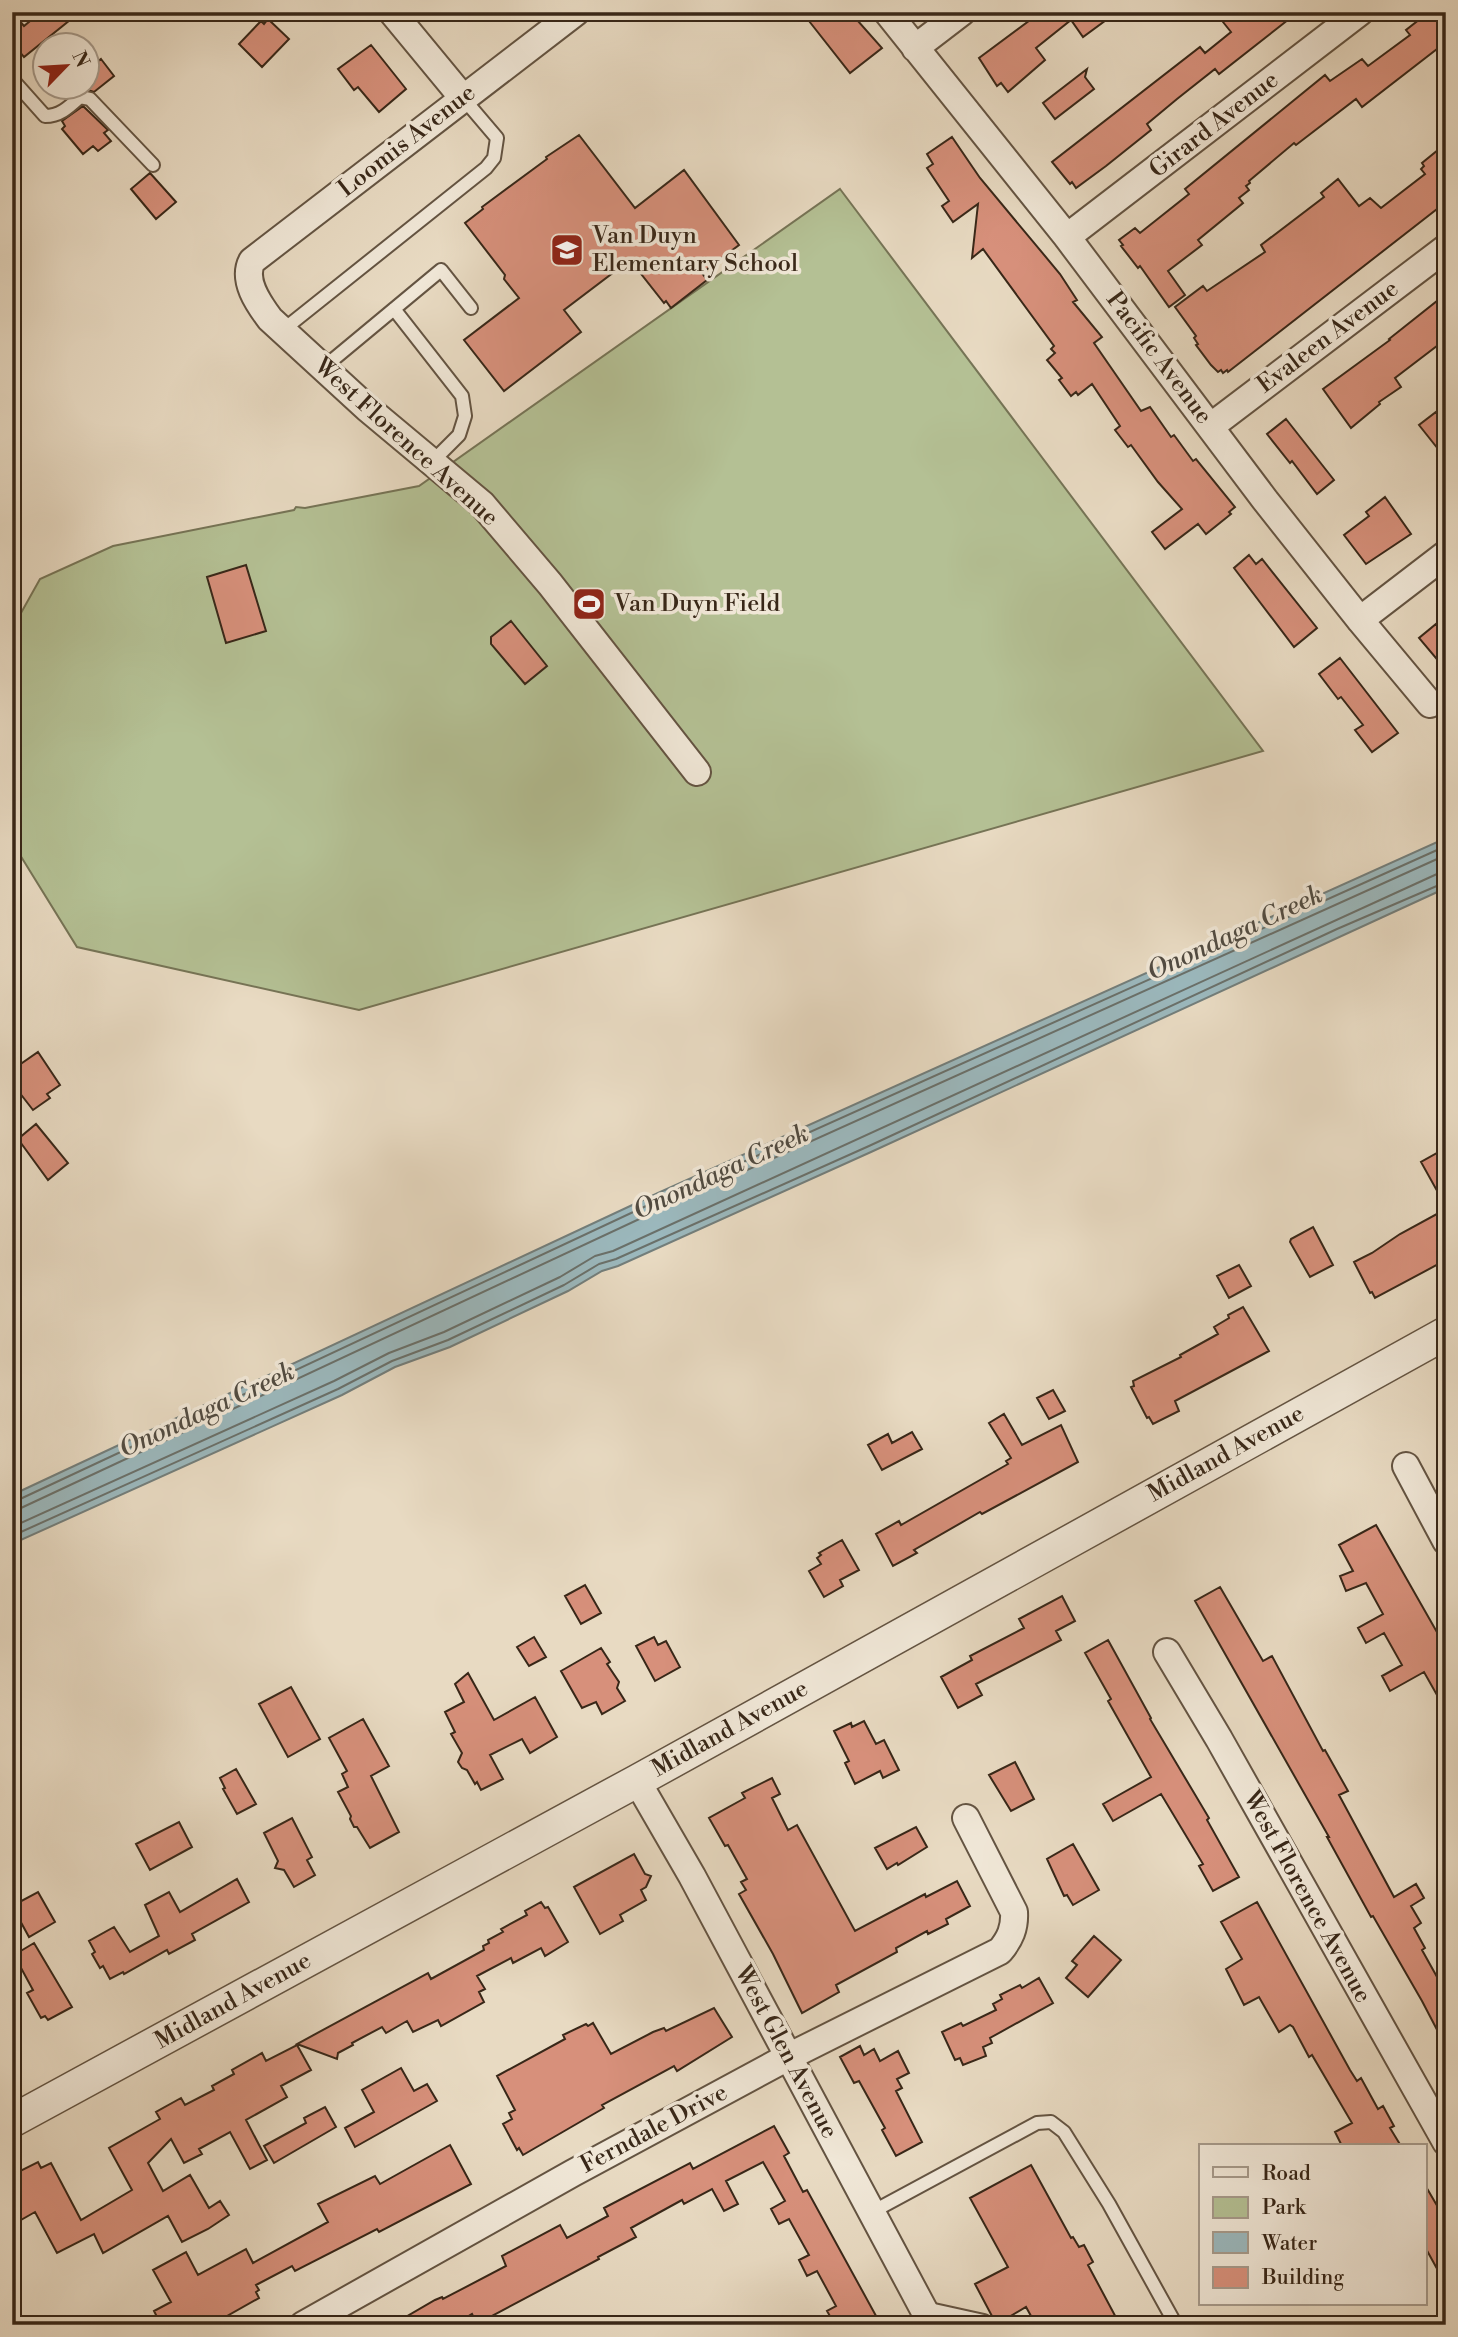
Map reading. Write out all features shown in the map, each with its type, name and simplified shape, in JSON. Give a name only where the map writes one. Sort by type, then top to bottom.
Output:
[{"type":"street","points":[[392,12],[463,98]]},
{"type":"street","name":"Loomis Avenue","points":[[248,276],[252,261],[576,12]]},
{"type":"street","name":"Pacific Avenue","points":[[887,12],[1068,237],[1265,500],[1430,704]]},
{"type":"street","points":[[915,48],[962,12]]},
{"type":"street","name":"Girard Avenue","points":[[1068,237],[1360,12]]},
{"type":"street","name":"Evaleen Avenue","points":[[1210,427],[1446,247]]},
{"type":"street","name":"West Florence Avenue","points":[[248,276],[259,304],[283,330],[323,368],[482,504],[550,584],[697,772]]},
{"type":"street","points":[[1360,620],[1446,554]]},
{"type":"street","name":"Midland Avenue","points":[[12,2121],[637,1781],[1446,1333]]},
{"type":"street","points":[[1406,1466],[1446,1541]]},
{"type":"street","name":"West Florence Avenue","points":[[1167,1652],[1219,1739],[1446,2142]]},
{"type":"street","name":"West Glen Avenue","points":[[637,1781],[692,1876],[927,2316]]},
{"type":"street","name":"Ferndale Drive","points":[[303,2325],[573,2173],[788,2057],[1000,1951],[1009,1940],[1014,1912],[966,1818]]},
{"type":"lane","points":[[12,79],[45,116],[64,111],[80,97],[90,99],[152,165]]},
{"type":"lane","points":[[283,330],[486,168],[494,158],[497,138],[463,98]]},
{"type":"lane","points":[[323,368],[441,270],[471,308]]},
{"type":"lane","points":[[394,309],[462,396],[465,416],[459,435],[432,462]]},
{"type":"lane","points":[[872,2212],[1037,2123],[1051,2122],[1064,2132],[1103,2193],[1176,2325]]},
{"type":"lane","points":[[927,2316],[984,2321],[988,2325]]},
{"type":"green space","name":"Van Duyn Field","points":[[840,189],[1263,751],[359,1010],[77,947],[12,842],[12,629],[40,579],[113,546],[294,510],[296,507],[305,508],[419,486]]},
{"type":"water","name":"Onondaga Creek","points":[[1446,838],[1446,888],[871,1152],[602,1271],[568,1291],[450,1347],[395,1367],[342,1395],[12,1544],[12,1495],[658,1193]]},
{"type":"building","points":[[12,12],[24,26],[41,12],[80,12],[55,32],[32,32],[32,51],[24,57],[12,42]]},
{"type":"building","points":[[820,12],[850,12],[882,48],[850,73],[809,21]]},
{"type":"building","points":[[1041,12],[1117,12],[1083,37],[1071,20],[1036,48],[1045,60],[1008,92],[1001,83],[997,86],[979,58]]},
{"type":"building","points":[[1235,12],[1298,12],[1219,74],[1215,69],[1177,99],[1147,124],[1151,130],[1106,166],[1076,188],[1072,182],[1070,184],[1052,162],[1200,47],[1205,53],[1231,32],[1223,22]]},
{"type":"building","points":[[1429,12],[1446,12],[1446,42],[1362,107],[1356,99],[1296,145],[1294,143],[1249,181],[1246,186],[1249,190],[1239,198],[1243,203],[1198,240],[1202,245],[1168,271],[1185,295],[1169,307],[1119,240],[1135,228],[1140,233],[1189,194],[1185,189],[1325,75],[1330,81],[1362,59],[1368,66],[1410,35],[1406,30]]},
{"type":"building","points":[[268,19],[289,39],[262,67],[239,44],[261,21],[264,24]]},
{"type":"building","points":[[371,45],[406,89],[379,112],[358,87],[354,90],[338,69]]},
{"type":"building","points":[[102,60],[114,76],[102,86]]},
{"type":"building","points":[[1087,69],[1085,77],[1094,89],[1055,119],[1043,103]]},
{"type":"building","points":[[83,106],[108,130],[104,133],[111,141],[98,151],[93,146],[83,154],[62,129],[65,126],[62,121]]},
{"type":"building","points":[[579,135],[635,208],[684,170],[739,245],[702,273],[707,280],[671,308],[630,260],[564,310],[581,332],[504,391],[464,340],[519,298],[465,223],[483,209],[482,207],[547,159],[546,157]]},
{"type":"building","points":[[952,137],[980,178],[1060,274],[1077,300],[1073,302],[1102,337],[1094,343],[1141,411],[1150,407],[1171,437],[1174,435],[1193,461],[1196,459],[1235,507],[1229,512],[1231,514],[1206,534],[1198,524],[1165,549],[1152,532],[1182,509],[1131,445],[1128,447],[1115,430],[1120,426],[1092,384],[1078,395],[1076,392],[1071,396],[1059,380],[1062,378],[1047,360],[1055,353],[1051,349],[1054,346],[983,249],[972,258],[978,204],[953,222],[942,206],[949,201],[927,168],[933,164],[927,154]]},
{"type":"building","points":[[1438,150],[1446,160],[1446,202],[1228,372],[1218,372],[1211,365],[1196,345],[1196,336],[1175,307],[1203,286],[1207,291],[1265,252],[1261,245],[1324,197],[1321,193],[1338,179],[1359,206],[1370,198],[1381,208],[1425,174],[1421,169],[1424,166],[1422,163]]},
{"type":"building","points":[[150,173],[176,202],[156,219],[131,189]]},
{"type":"building","points":[[1437,301],[1446,312],[1446,339],[1395,378],[1401,387],[1379,402],[1380,404],[1351,428],[1323,389],[1390,340]]},
{"type":"building","points":[[1436,412],[1446,424],[1446,459],[1419,425]]},
{"type":"building","points":[[1286,419],[1334,480],[1317,494],[1267,434]]},
{"type":"building","points":[[1385,497],[1411,534],[1366,564],[1344,535],[1369,516],[1366,512]]},
{"type":"building","points":[[1249,555],[1256,564],[1262,559],[1317,628],[1294,647],[1234,568]]},
{"type":"building","points":[[246,565],[266,631],[226,643],[207,577]]},
{"type":"building","points":[[511,621],[547,666],[525,684],[491,644],[491,637]]},
{"type":"building","points":[[1436,624],[1446,636],[1446,670],[1419,638]]},
{"type":"building","points":[[1340,658],[1398,733],[1372,752],[1355,730],[1363,725],[1319,674]]},
{"type":"building","points":[[38,1052],[60,1085],[47,1094],[50,1098],[33,1110],[12,1083],[12,1070]]},
{"type":"building","points":[[36,1124],[68,1163],[48,1180],[18,1139]]},
{"type":"building","points":[[1446,1148],[1446,1207],[1421,1162]]},
{"type":"building","points":[[1446,1209],[1446,1260],[1375,1298],[1354,1262]]},
{"type":"building","points":[[1313,1227],[1333,1265],[1310,1277],[1290,1242]]},
{"type":"building","points":[[1239,1265],[1251,1286],[1229,1298],[1217,1276]]},
{"type":"building","points":[[1243,1307],[1269,1351],[1175,1401],[1179,1411],[1153,1424],[1131,1387],[1134,1386],[1133,1381],[1181,1357],[1180,1355],[1218,1334],[1214,1327]]},
{"type":"building","points":[[1053,1390],[1065,1411],[1049,1419],[1037,1398]]},
{"type":"building","points":[[1004,1414],[1022,1445],[1061,1425],[1078,1462],[982,1514],[980,1512],[914,1550],[917,1553],[893,1566],[876,1534],[899,1521],[901,1525],[1008,1464],[1006,1461],[1011,1458],[989,1423]]},
{"type":"building","points":[[912,1432],[922,1449],[882,1470],[868,1445],[888,1434],[892,1443]]},
{"type":"building","points":[[1376,1525],[1446,1648],[1446,1711],[1424,1672],[1390,1691],[1382,1676],[1402,1665],[1384,1633],[1366,1643],[1358,1628],[1383,1614],[1366,1583],[1346,1591],[1340,1576],[1353,1571],[1339,1545]]},
{"type":"building","points":[[842,1540],[859,1570],[840,1580],[843,1586],[824,1597],[809,1571],[821,1564],[817,1558],[821,1555],[819,1553]]},
{"type":"building","points":[[585,1585],[601,1613],[581,1624],[565,1596]]},
{"type":"building","points":[[1220,1587],[1263,1661],[1272,1656],[1323,1751],[1325,1750],[1348,1791],[1339,1795],[1394,1897],[1416,1884],[1424,1898],[1411,1906],[1421,1923],[1414,1928],[1425,1948],[1422,1950],[1446,1993],[1446,2047],[1195,1601]]},
{"type":"building","points":[[1062,1596],[1075,1621],[1056,1631],[1061,1640],[976,1684],[982,1695],[958,1708],[941,1677],[972,1660],[970,1656],[1024,1628],[1019,1619]]},
{"type":"building","points":[[534,1637],[546,1657],[529,1666],[517,1647]]},
{"type":"building","points":[[654,1637],[658,1645],[666,1641],[680,1667],[655,1681],[636,1646]]},
{"type":"building","points":[[1108,1640],[1150,1719],[1209,1818],[1207,1820],[1239,1877],[1213,1891],[1199,1866],[1203,1864],[1161,1794],[1113,1821],[1103,1804],[1151,1777],[1108,1701],[1111,1699],[1085,1653]]},
{"type":"building","points":[[601,1648],[610,1662],[607,1664],[619,1682],[617,1688],[625,1701],[602,1714],[596,1702],[582,1708],[561,1671]]},
{"type":"building","points":[[468,1673],[494,1720],[535,1697],[557,1737],[530,1753],[522,1739],[490,1755],[503,1779],[481,1790],[458,1762],[462,1753],[451,1734],[455,1732],[445,1712],[464,1702],[455,1684]]},
{"type":"building","points":[[291,1687],[320,1739],[288,1757],[259,1704]]},
{"type":"building","points":[[363,1719],[389,1766],[371,1776],[399,1832],[370,1848],[357,1827],[354,1827],[338,1792],[348,1787],[342,1774],[347,1771],[329,1738]]},
{"type":"building","points":[[864,1721],[876,1744],[884,1740],[899,1770],[883,1778],[880,1771],[855,1784],[845,1763],[849,1761],[834,1731],[851,1723],[852,1727]]},
{"type":"building","points":[[1015,1762],[1034,1799],[1011,1811],[989,1775]]},
{"type":"building","points":[[236,1769],[256,1804],[237,1814],[220,1778]]},
{"type":"building","points":[[772,1778],[780,1794],[772,1798],[788,1830],[797,1825],[855,1931],[925,1894],[926,1897],[957,1881],[970,1906],[946,1919],[948,1924],[928,1934],[927,1931],[896,1948],[897,1952],[836,1985],[839,1992],[802,2013],[739,1894],[746,1890],[741,1882],[747,1879],[709,1818],[745,1798],[742,1793]]},
{"type":"building","points":[[292,1818],[312,1857],[307,1860],[315,1875],[294,1887],[284,1870],[275,1868],[278,1861],[264,1833]]},
{"type":"building","points":[[179,1822],[192,1847],[150,1870],[136,1844]]},
{"type":"building","points":[[916,1827],[927,1847],[887,1869],[875,1848]]},
{"type":"building","points":[[1073,1844],[1099,1890],[1073,1905],[1067,1895],[1064,1896],[1047,1859]]},
{"type":"building","points":[[634,1854],[645,1874],[651,1876],[646,1887],[641,1890],[646,1900],[620,1915],[623,1921],[600,1934],[574,1887]]},
{"type":"building","points":[[237,1879],[249,1902],[192,1934],[195,1940],[169,1954],[167,1950],[110,1979],[103,1966],[100,1968],[92,1954],[95,1952],[89,1941],[114,1927],[130,1952],[159,1936],[145,1905],[169,1892],[180,1912]]},
{"type":"building","points":[[38,1892],[55,1922],[29,1937],[12,1906]]},
{"type":"building","points":[[541,1902],[545,1908],[548,1907],[568,1942],[545,1956],[541,1948],[513,1963],[511,1958],[477,1976],[485,1989],[479,1992],[484,2002],[441,2026],[438,2020],[413,2032],[407,2021],[386,2033],[382,2027],[352,2043],[353,2045],[338,2053],[337,2059],[297,2044],[428,1973],[431,1979],[484,1950],[483,1946],[489,1943],[488,1940],[503,1932],[501,1929],[527,1915],[525,1911]]},
{"type":"building","points":[[1257,1902],[1350,2070],[1357,2081],[1361,2078],[1378,2109],[1383,2106],[1394,2126],[1390,2128],[1400,2144],[1341,2144],[1335,2132],[1352,2123],[1293,2027],[1290,2025],[1279,2032],[1259,1997],[1244,2005],[1226,1969],[1242,1959],[1221,1922]]},
{"type":"building","points":[[1094,1936],[1121,1960],[1088,1997],[1066,1978],[1077,1965],[1072,1961]]},
{"type":"building","points":[[34,1943],[72,2007],[48,2020],[45,2016],[41,2018],[27,1993],[33,1990],[14,1955]]},
{"type":"building","points":[[1039,1978],[1053,2003],[990,2038],[992,2043],[983,2047],[986,2056],[963,2065],[960,2058],[955,2060],[942,2032],[961,2023],[963,2026],[996,2010],[993,2004],[1002,1999],[1000,1995],[1020,1985],[1022,1988]]},
{"type":"building","points":[[714,2008],[732,2037],[677,2071],[674,2066],[602,2105],[604,2108],[523,2155],[519,2148],[517,2150],[503,2124],[512,2119],[509,2113],[515,2110],[497,2076],[565,2039],[563,2035],[586,2024],[588,2026],[593,2023],[611,2054],[653,2032],[664,2028],[666,2031]]},
{"type":"building","points":[[297,2045],[311,2070],[281,2086],[287,2097],[246,2120],[267,2160],[250,2169],[230,2132],[199,2149],[202,2154],[184,2163],[171,2139],[148,2163],[163,2191],[190,2175],[209,2208],[220,2201],[229,2215],[208,2229],[182,2242],[168,2216],[103,2253],[94,2234],[57,2253],[35,2212],[12,2225],[12,2175],[38,2162],[41,2168],[51,2163],[81,2220],[132,2190],[109,2148],[160,2119],[156,2112],[181,2098],[185,2105],[214,2090],[212,2086],[234,2074],[232,2070],[262,2053],[266,2061]]},
{"type":"building","points":[[860,2046],[864,2055],[874,2049],[880,2061],[898,2051],[909,2073],[897,2079],[902,2088],[896,2091],[922,2142],[896,2156],[882,2130],[885,2128],[859,2081],[854,2083],[840,2057]]},
{"type":"building","points":[[401,2068],[414,2091],[427,2084],[437,2101],[355,2147],[345,2128],[374,2112],[362,2090]]},
{"type":"building","points":[[325,2107],[336,2127],[274,2163],[264,2146],[306,2123],[304,2118]]},
{"type":"building","points":[[774,2126],[789,2153],[784,2156],[803,2192],[807,2190],[881,2325],[835,2325],[827,2311],[836,2306],[817,2271],[807,2276],[799,2260],[809,2255],[789,2219],[779,2224],[771,2209],[785,2201],[763,2162],[726,2181],[738,2204],[724,2211],[712,2189],[684,2204],[682,2200],[631,2228],[636,2237],[477,2324],[472,2314],[454,2325],[392,2325],[435,2300],[442,2297],[443,2299],[506,2266],[502,2256],[560,2225],[567,2238],[608,2216],[604,2208],[690,2163],[693,2169]]},
{"type":"building","points":[[450,2145],[471,2184],[379,2232],[377,2229],[295,2271],[292,2266],[256,2285],[259,2298],[211,2325],[161,2325],[154,2311],[171,2302],[153,2270],[186,2252],[198,2275],[246,2249],[253,2263],[328,2222],[318,2204],[375,2176],[380,2184]]},
{"type":"building","points":[[1031,2165],[1071,2238],[1073,2237],[1079,2247],[1084,2245],[1093,2262],[1088,2265],[1120,2325],[1036,2325],[1026,2307],[997,2324],[993,2318],[975,2284],[1008,2267],[970,2198]]},
{"type":"building","points":[[1426,2187],[1446,2221],[1446,2285],[1426,2249]]},
{"type":"place","name":"Van Duyn Elementary School","points":[[567,250]]},
{"type":"place","name":"Van Duyn Field","points":[[589,604]]}]
